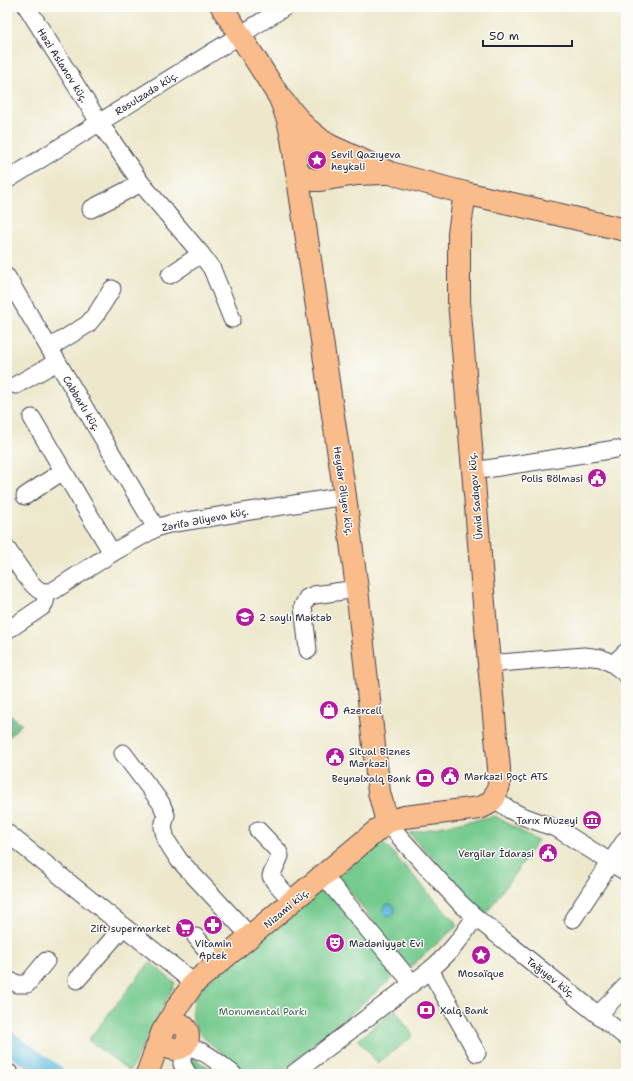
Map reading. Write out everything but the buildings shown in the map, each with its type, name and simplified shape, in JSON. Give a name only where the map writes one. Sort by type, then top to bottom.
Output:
[{"type":"main road","points":[[222,7],[280,98],[305,127],[326,144],[333,153],[334,164],[329,174],[320,180]]},
{"type":"main road","name":"Heydər Əliyev küç.","points":[[280,98],[290,128],[345,496],[357,589],[379,792],[387,822]]},
{"type":"main road","points":[[390,173],[357,174],[314,180],[304,177],[296,168],[295,161],[297,152],[305,143],[316,140],[390,173],[465,193],[626,230]]},
{"type":"main road","name":"Ümid Sadıqov küç.","points":[[465,193],[459,233],[459,301],[499,768],[499,785],[494,798]]},
{"type":"main road","points":[[387,822],[404,817],[480,808],[488,804],[494,798]]},
{"type":"main road","name":"Nizami küç.","points":[[146,1074],[163,1031],[190,989],[387,822]]},
{"type":"main road","points":[[157,1074],[185,1039],[184,1010],[190,989]]},
{"type":"main road","points":[[163,1031],[166,1026],[174,1023],[181,1025],[185,1039]]},
{"type":"street","name":"Həzi Aslanov küç.","points":[[27,7],[99,122],[141,183],[212,269],[232,319]]},
{"type":"street","name":"Rəsulzadə küç.","points":[[7,180],[285,7]]},
{"type":"street","points":[[91,209],[141,183]]},
{"type":"street","points":[[170,275],[201,254]]},
{"type":"street","name":"Cabbarlı küç.","points":[[7,277],[156,528]]},
{"type":"street","points":[[16,386],[88,324],[97,313],[112,289]]},
{"type":"street","points":[[32,418],[112,553]]},
{"type":"street","points":[[473,471],[616,449]]},
{"type":"street","points":[[25,496],[63,471]]},
{"type":"street","name":"Zərifə Əliyeva küç.","points":[[47,592],[53,591],[112,553],[156,528],[169,524],[345,496]]},
{"type":"street","points":[[7,549],[34,586],[41,591],[47,592],[45,602],[42,607],[10,628],[7,628]]},
{"type":"street","points":[[308,650],[303,606],[307,598],[314,595],[357,589]]},
{"type":"street","points":[[489,664],[584,656],[601,658],[620,669],[626,652]]},
{"type":"street","points":[[123,753],[162,803],[166,815],[163,827],[166,840],[179,860],[251,937]]},
{"type":"street","points":[[494,798],[510,810],[522,816],[558,829],[626,872]]},
{"type":"street","name":"Tağıyev küç.","points":[[387,822],[395,833],[475,918],[599,1014],[626,1038]]},
{"type":"street","points":[[258,830],[278,851],[280,856],[271,876],[292,902]]},
{"type":"street","points":[[7,833],[124,926],[190,989]]},
{"type":"street","points":[[573,919],[626,839]]},
{"type":"street","points":[[324,876],[412,982]]},
{"type":"street","points":[[293,1074],[448,955],[475,918]]},
{"type":"street","points":[[77,980],[124,926]]},
{"type":"street","points":[[196,937],[218,964]]},
{"type":"street","points":[[7,980],[18,984],[27,984],[46,961]]},
{"type":"street","points":[[430,970],[477,1052]]},
{"type":"street","points":[[599,1014],[626,986]]},
{"type":"street","points":[[185,1039],[182,1064],[188,1074]]},
{"type":"street","points":[[185,1039],[193,1048],[200,1050],[233,1074]]},
{"type":"green space","points":[[316,150],[323,153],[326,160],[323,167],[316,170],[309,167],[306,160],[309,153]]},
{"type":"green space","points":[[7,712],[22,724],[7,739]]},
{"type":"green space","points":[[495,816],[538,841],[485,915],[409,833]]},
{"type":"green space","points":[[382,841],[458,925],[409,968],[338,876]]},
{"type":"green space","name":"Monumental Parkı","points":[[323,886],[396,975],[279,1074],[259,1075],[248,1073],[200,1034],[193,1020],[192,1011],[194,1001],[199,989]]},
{"type":"green space","points":[[150,962],[175,983],[130,1071],[88,1040]]},
{"type":"green space","points":[[395,1009],[413,1036],[378,1063],[358,1040]]},
{"type":"green space","points":[[191,1057],[219,1074],[179,1074]]},
{"type":"water","points":[[387,904],[391,904],[395,910],[391,916],[387,916],[383,912],[383,908]]},
{"type":"waterway","points":[[7,1041],[53,1074]]},
{"type":"place","name":"Sevil Qazıyeva heykəli","points":[[317,160]]},
{"type":"place","name":"Polis Bölməsi","points":[[597,478]]},
{"type":"place","name":"2 saylı Məktəb","points":[[245,617]]},
{"type":"place","name":"Azercell","points":[[329,710]]},
{"type":"place","name":"Situal Biznes Mərkəzi","points":[[335,757]]},
{"type":"place","name":"Mərkəzi Poçt ATS","points":[[450,776]]},
{"type":"place","name":"Beynəlxalq Bank","points":[[425,778]]},
{"type":"place","name":"Tarıx Muzeyi","points":[[592,820]]},
{"type":"place","name":"Vergilər İdarəsi","points":[[548,853]]},
{"type":"place","name":"Vitamin Aptek","points":[[213,925]]},
{"type":"place","name":"Zift supermarket","points":[[185,928]]},
{"type":"place","name":"Mədəniyyət Evi","points":[[335,943]]},
{"type":"place","name":"Mosaïque","points":[[481,955]]},
{"type":"place","name":"Xalq Bank","points":[[426,1010]]}]
